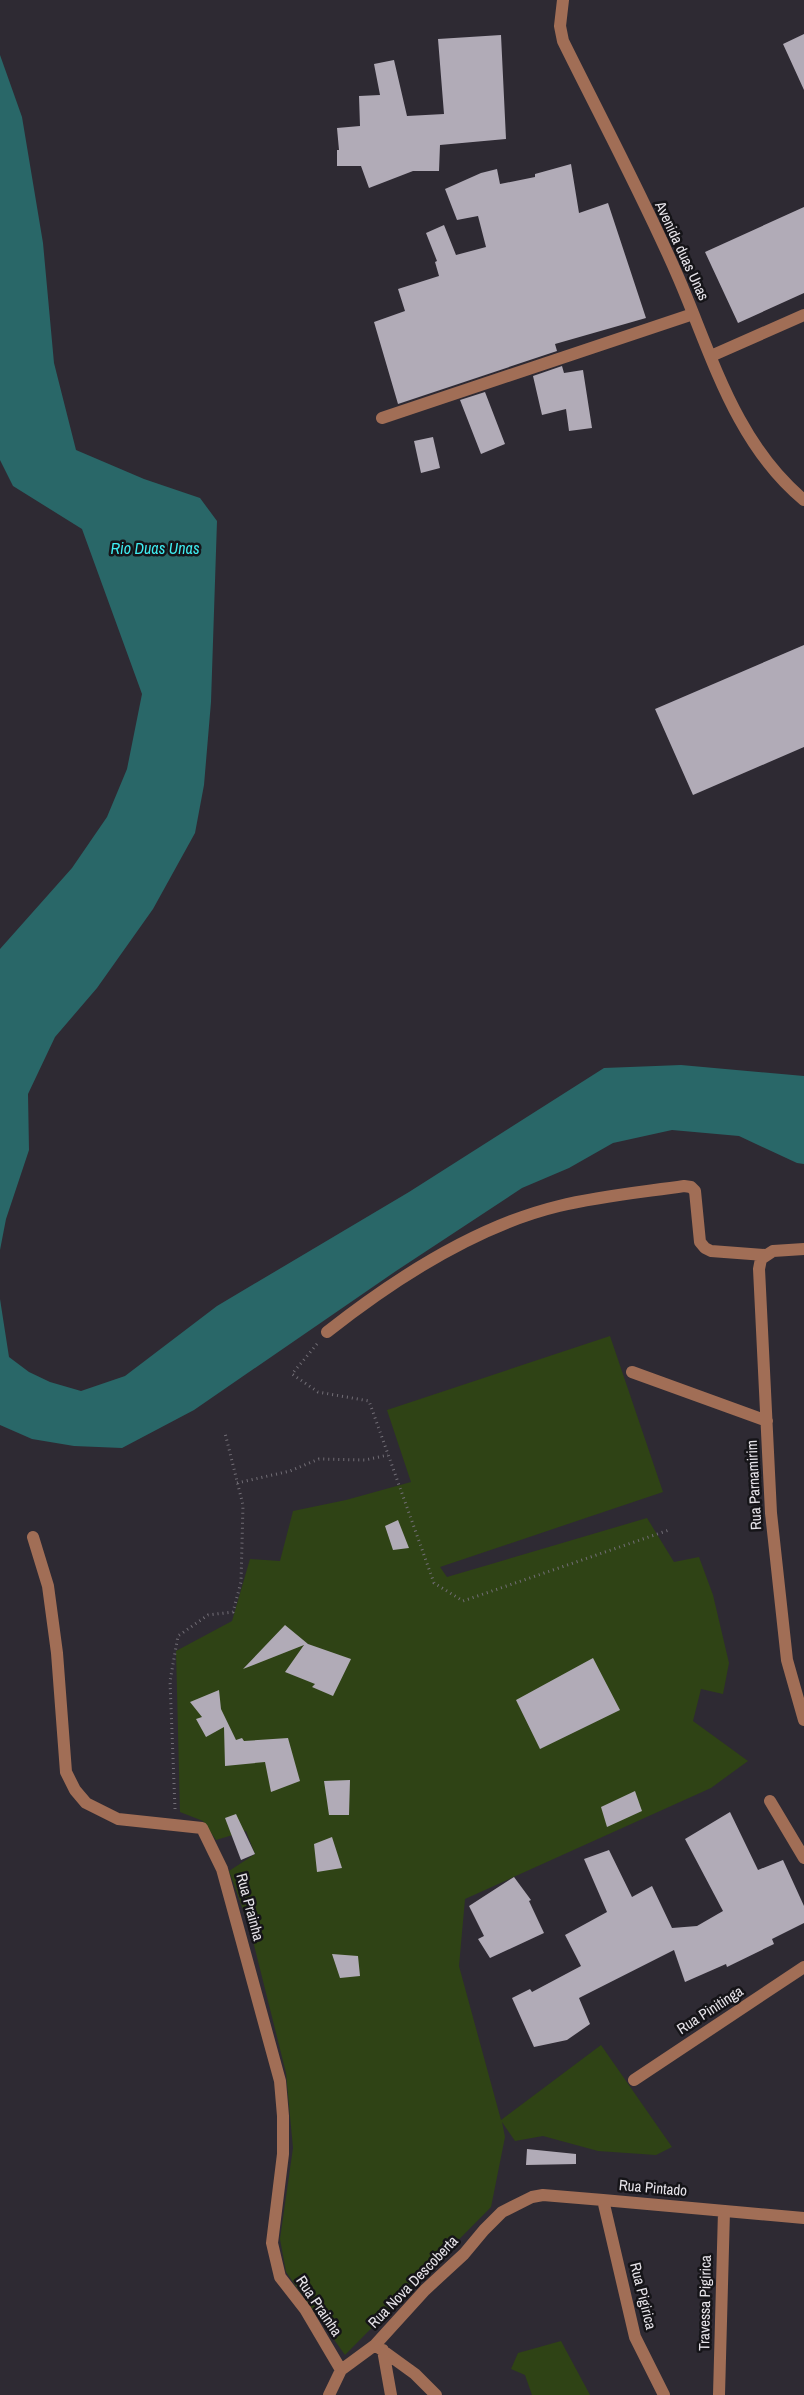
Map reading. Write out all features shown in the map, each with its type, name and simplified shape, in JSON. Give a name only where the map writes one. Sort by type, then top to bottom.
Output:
[{"type":"street","name":"Avenida duas Unas","points":[[563,0],[560,26],[563,41],[678,278],[727,397],[744,428],[787,486],[804,500]]},
{"type":"street","points":[[382,418],[693,314]]},
{"type":"street","points":[[711,356],[804,315]]},
{"type":"street","points":[[327,1332],[356,1309],[417,1267],[521,1218],[559,1206],[684,1186],[691,1187],[695,1191],[700,1242],[704,1248],[769,1253],[804,1249]]},
{"type":"street","name":"Rua Parnamirim","points":[[769,1253],[761,1259],[760,1269],[771,1513],[783,1632],[789,1668],[804,1720]]},
{"type":"street","points":[[632,1372],[767,1421]]},
{"type":"street","name":"Rua Prainha","points":[[33,1537],[48,1586],[57,1653],[66,1772],[75,1790],[86,1803],[118,1819],[202,1828],[222,1868],[280,2080],[283,2116],[283,2154],[272,2243],[280,2277],[305,2308],[341,2370]]},
{"type":"street","points":[[770,1801],[804,1858]]},
{"type":"street","name":"Rua Pinitinga","points":[[634,2080],[804,1968]]},
{"type":"street","name":"Rua Pintado","points":[[502,2212],[520,2201],[543,2195],[804,2218]]},
{"type":"street","name":"Rua Pigirica","points":[[603,2200],[635,2337],[664,2395]]},
{"type":"street","name":"Travessa Pigirica","points":[[719,2395],[724,2211]]},
{"type":"street","name":"Rua Nova Descoberta","points":[[329,2395],[341,2370],[379,2348],[502,2212]]},
{"type":"street","points":[[379,2348],[391,2395]]},
{"type":"street","points":[[379,2348],[414,2374],[436,2395]]},
{"type":"path","points":[[327,1332],[292,1374],[318,1392],[369,1401],[434,1583],[463,1601],[669,1530]]},
{"type":"path","points":[[176,1825],[170,1681],[178,1636],[208,1615],[233,1612],[241,1582],[242,1505],[225,1433]]},
{"type":"path","points":[[237,1484],[290,1471],[320,1459],[364,1460],[388,1455]]},
{"type":"shaded area","points":[[610,1336],[663,1492],[440,1567],[447,1577],[647,1518],[674,1562],[699,1557],[713,1595],[729,1663],[723,1694],[701,1689],[693,1721],[748,1761],[711,1788],[465,1899],[459,1966],[501,2120],[601,2045],[672,2147],[656,2155],[598,2151],[543,2136],[515,2141],[502,2122],[505,2137],[491,2207],[345,2355],[286,2272],[280,2239],[293,2148],[286,2073],[250,1929],[229,1871],[255,1854],[246,1831],[216,1840],[203,1821],[180,1812],[176,1651],[232,1621],[250,1559],[280,1561],[293,1511],[346,1500],[411,1482],[387,1410]]},
{"type":"shaded area","points":[[561,2341],[590,2395],[532,2395],[525,2375],[511,2369],[518,2353]]},
{"type":"water","name":"Rio Duas Unas","points":[[0,55],[22,117],[43,243],[54,363],[76,450],[144,479],[200,498],[217,521],[211,702],[204,785],[195,833],[153,909],[97,988],[55,1037],[28,1094],[29,1150],[6,1219],[0,1250],[0,949],[72,868],[107,817],[127,769],[142,694],[82,529],[13,486],[0,460]]},
{"type":"water","points":[[681,1065],[804,1076],[804,1164],[797,1163],[739,1136],[672,1130],[613,1143],[569,1168],[522,1188],[396,1271],[194,1410],[122,1448],[74,1446],[32,1439],[0,1425],[0,1299],[9,1357],[29,1372],[50,1382],[81,1391],[125,1376],[217,1306],[409,1192],[604,1068]]},
{"type":"building","points":[[804,34],[804,90],[783,44]]},
{"type":"building","points":[[501,35],[506,139],[440,145],[439,171],[413,171],[369,188],[361,166],[337,166],[337,150],[339,150],[337,128],[360,126],[359,96],[380,95],[374,64],[394,60],[407,116],[444,114],[438,39]]},
{"type":"building","points":[[571,164],[579,213],[608,203],[646,318],[555,344],[557,351],[398,404],[374,322],[405,311],[398,289],[439,276],[435,262],[437,261],[426,233],[444,225],[456,255],[486,247],[478,216],[457,220],[445,189],[481,173],[497,169],[500,184],[535,177],[535,174]]},
{"type":"building","points":[[804,207],[804,293],[738,323],[705,252]]},
{"type":"building","points":[[562,366],[564,373],[583,370],[592,428],[569,431],[566,409],[542,415],[533,376]]},
{"type":"building","points":[[485,392],[505,444],[481,454],[460,400]]},
{"type":"building","points":[[433,437],[440,468],[421,473],[414,441]]},
{"type":"building","points":[[804,645],[804,747],[693,795],[655,709]]},
{"type":"building","points":[[398,1520],[409,1548],[393,1550],[385,1526]]},
{"type":"building","points":[[285,1625],[308,1644],[351,1659],[333,1696],[312,1687],[315,1684],[285,1672],[304,1645],[243,1669]]},
{"type":"building","points":[[593,1658],[620,1710],[540,1749],[516,1700]]},
{"type":"building","points":[[219,1690],[221,1709],[236,1740],[242,1738],[244,1741],[288,1738],[300,1781],[271,1792],[265,1762],[225,1766],[224,1727],[206,1737],[196,1719],[202,1717],[190,1702]]},
{"type":"building","points":[[350,1780],[349,1815],[329,1815],[324,1781]]},
{"type":"building","points":[[635,1791],[642,1811],[607,1827],[601,1807]]},
{"type":"building","points":[[730,1812],[758,1870],[783,1860],[804,1906],[804,1923],[772,1939],[774,1944],[727,1967],[726,1964],[685,1982],[674,1950],[579,1998],[590,2024],[567,2040],[534,2047],[512,1998],[530,1989],[532,1992],[581,1966],[565,1935],[607,1912],[584,1859],[609,1850],[632,1897],[652,1886],[672,1928],[697,1926],[723,1911],[685,1839]]},
{"type":"building","points":[[236,1814],[255,1854],[241,1860],[225,1818]]},
{"type":"building","points":[[332,1837],[342,1868],[317,1872],[314,1844]]},
{"type":"building","points":[[514,1877],[531,1900],[529,1901],[544,1933],[490,1958],[478,1939],[484,1936],[469,1906]]},
{"type":"building","points":[[332,1954],[358,1956],[360,1976],[340,1978]]},
{"type":"building","points":[[527,2149],[576,2154],[576,2164],[526,2165]]}]
